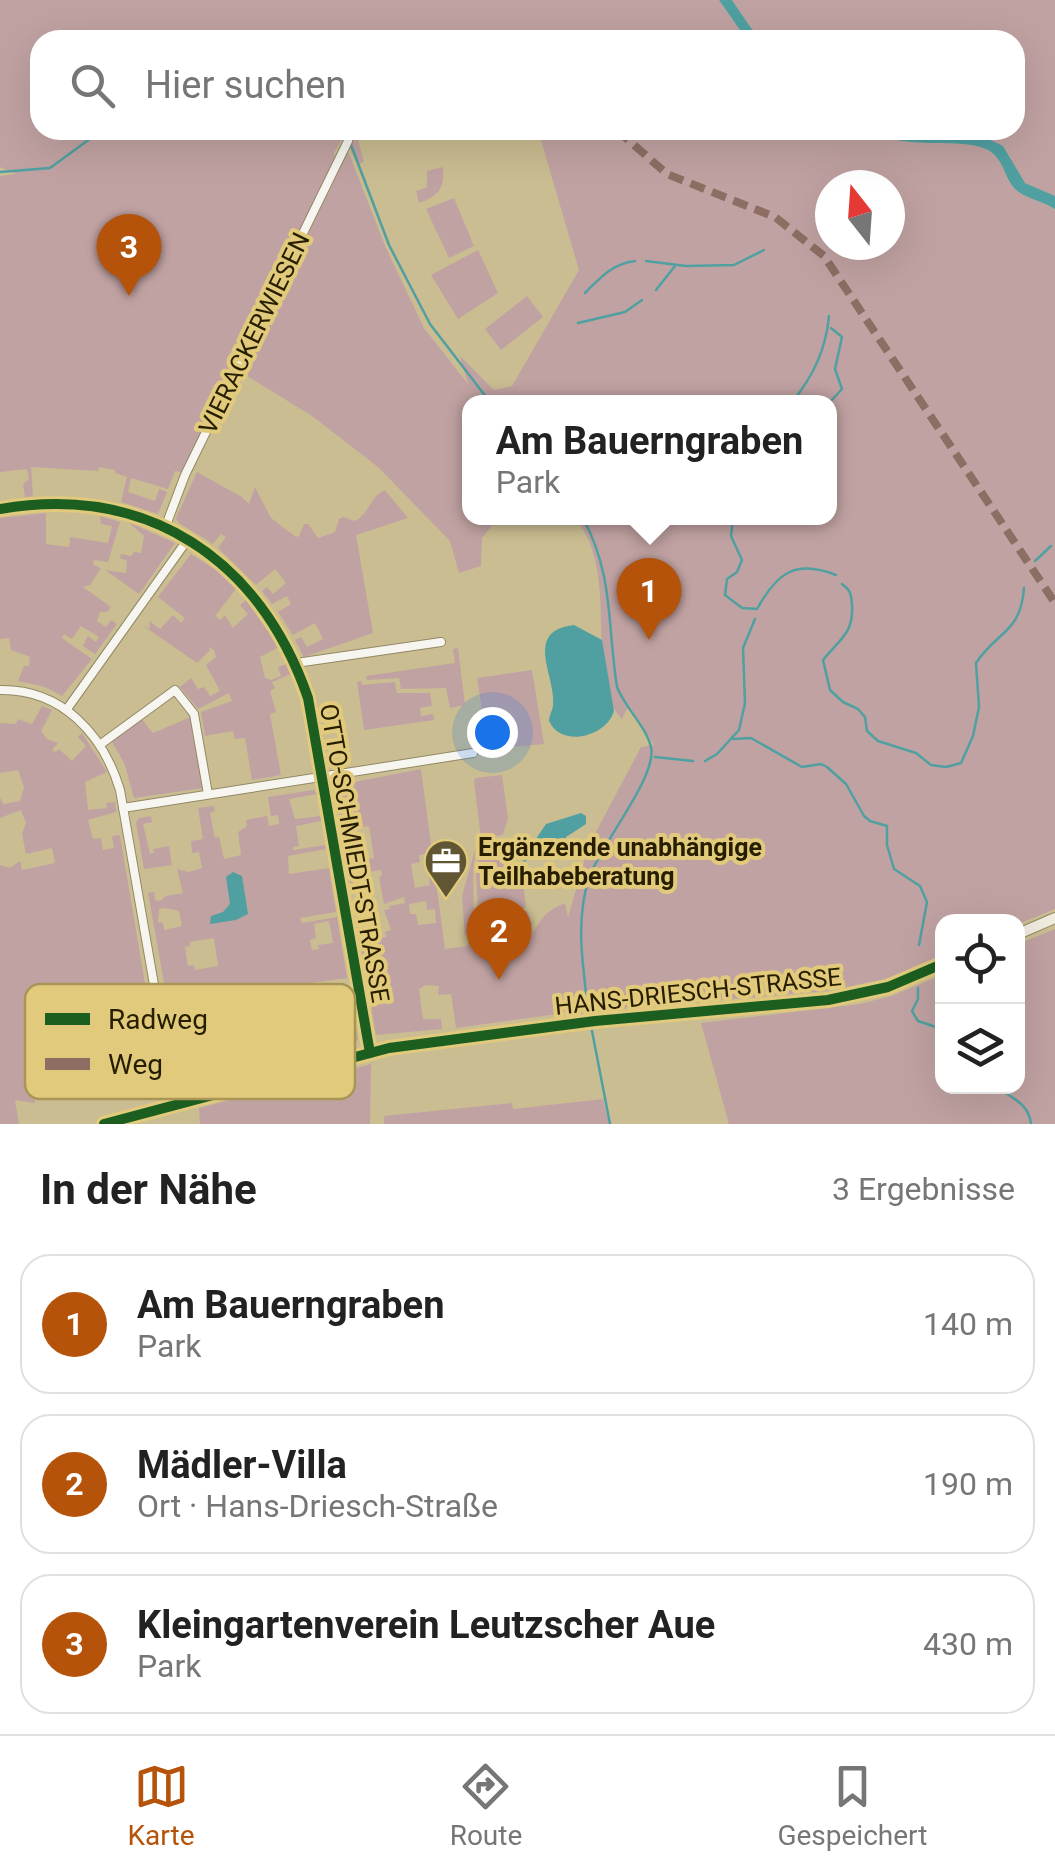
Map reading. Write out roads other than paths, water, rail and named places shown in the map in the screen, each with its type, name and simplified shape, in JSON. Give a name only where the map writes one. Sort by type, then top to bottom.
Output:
[{"type":"main road","points":[[1025,931],[1055,918]]},
{"type":"main road","name":"HANS-DRIESCH-STRASSE","points":[[355,1056],[595,1021],[828,1000],[888,987],[935,967]]},
{"type":"main road","name":"HANS-DRIESCH-STRASSE","points":[[104,1124],[197,1099]]},
{"type":"street","name":"VIERACKERWIESEN","points":[[165,528],[185,475],[348,141]]},
{"type":"street","name":"OTTO-SCHMIEDT-STRASSE","points":[[0,509],[37,502],[87,504],[132,514],[188,539],[258,600],[296,663],[308,698],[370,1052]]},
{"type":"street","points":[[67,709],[188,539]]},
{"type":"street","points":[[296,663],[441,642]]},
{"type":"street","points":[[0,690],[32,693],[67,709],[101,744],[115,772],[124,808],[154,984]]},
{"type":"street","points":[[101,744],[175,690],[194,714],[208,794]]},
{"type":"street","points":[[124,808],[474,752]]},
{"type":"street","points":[[174,1099],[175,1105]]},
{"type":"water","points":[[719,0],[732,0],[753,30],[740,30]]},
{"type":"water","points":[[899,140],[990,140],[1003,146],[1025,183],[1055,196],[1055,209],[1018,191],[988,150],[962,144]]},
{"type":"water","points":[[574,625],[602,640],[614,711],[610,720],[594,733],[573,737],[555,730],[549,721],[553,694],[546,646],[549,636],[558,629]]},
{"type":"water","points":[[581,813],[586,816],[586,824],[566,837],[561,856],[554,858],[550,851],[543,851],[524,862],[546,824]]},
{"type":"water","points":[[233,872],[242,876],[248,914],[210,924],[211,916],[223,912],[230,904],[226,877]]},
{"type":"waterway","points":[[0,172],[50,168],[88,140]]},
{"type":"waterway","points":[[351,145],[389,245],[430,324],[485,395]]},
{"type":"waterway","points":[[646,261],[686,266],[734,265],[764,250]]},
{"type":"waterway","points":[[585,293],[613,268],[635,261]]},
{"type":"waterway","points":[[656,290],[675,266]]},
{"type":"waterway","points":[[578,323],[625,312],[642,300]]},
{"type":"waterway","points":[[797,395],[817,362],[829,316]]},
{"type":"waterway","points":[[831,328],[842,337],[835,369],[842,389],[836,395]]},
{"type":"waterway","points":[[586,525],[605,580],[617,687],[651,747],[646,775],[595,864],[585,894],[581,943],[588,1009]]},
{"type":"waterway","points":[[732,525],[731,536],[742,560],[737,572],[727,579],[725,595],[742,608],[757,609],[772,586],[789,572],[809,568],[836,575]]},
{"type":"waterway","points":[[1035,561],[1051,546]]},
{"type":"waterway","points":[[842,584],[851,595],[852,615],[845,635],[823,660],[830,690],[858,709],[865,717],[867,731],[878,741],[916,753],[931,765],[946,767],[961,763],[973,736],[979,707],[976,663],[1013,623],[1024,588]]},
{"type":"waterway","points":[[705,761],[739,730],[745,703],[743,648],[755,619]]},
{"type":"waterway","points":[[733,739],[751,738],[802,767],[827,767],[846,784],[864,816],[887,826],[887,845],[894,869],[920,886],[927,902],[919,945]]},
{"type":"waterway","points":[[655,757],[693,761]]},
{"type":"waterway","points":[[918,988],[912,1011],[918,1021],[935,1027]]},
{"type":"waterway","points":[[592,1031],[610,1124]]},
{"type":"waterway","points":[[1007,1094],[1023,1106],[1031,1124]]},
{"type":"place","name":"Kleingartenverein Leutzscher Aue","points":[[129,296]]},
{"type":"place","name":"Am Bauerngraben","points":[[649,640]]},
{"type":"place","name":"Ergänzende unabhängige Teilhabeberatung","points":[[446,899]]},
{"type":"place","name":"Mädler-Villa","points":[[499,980]]}]
